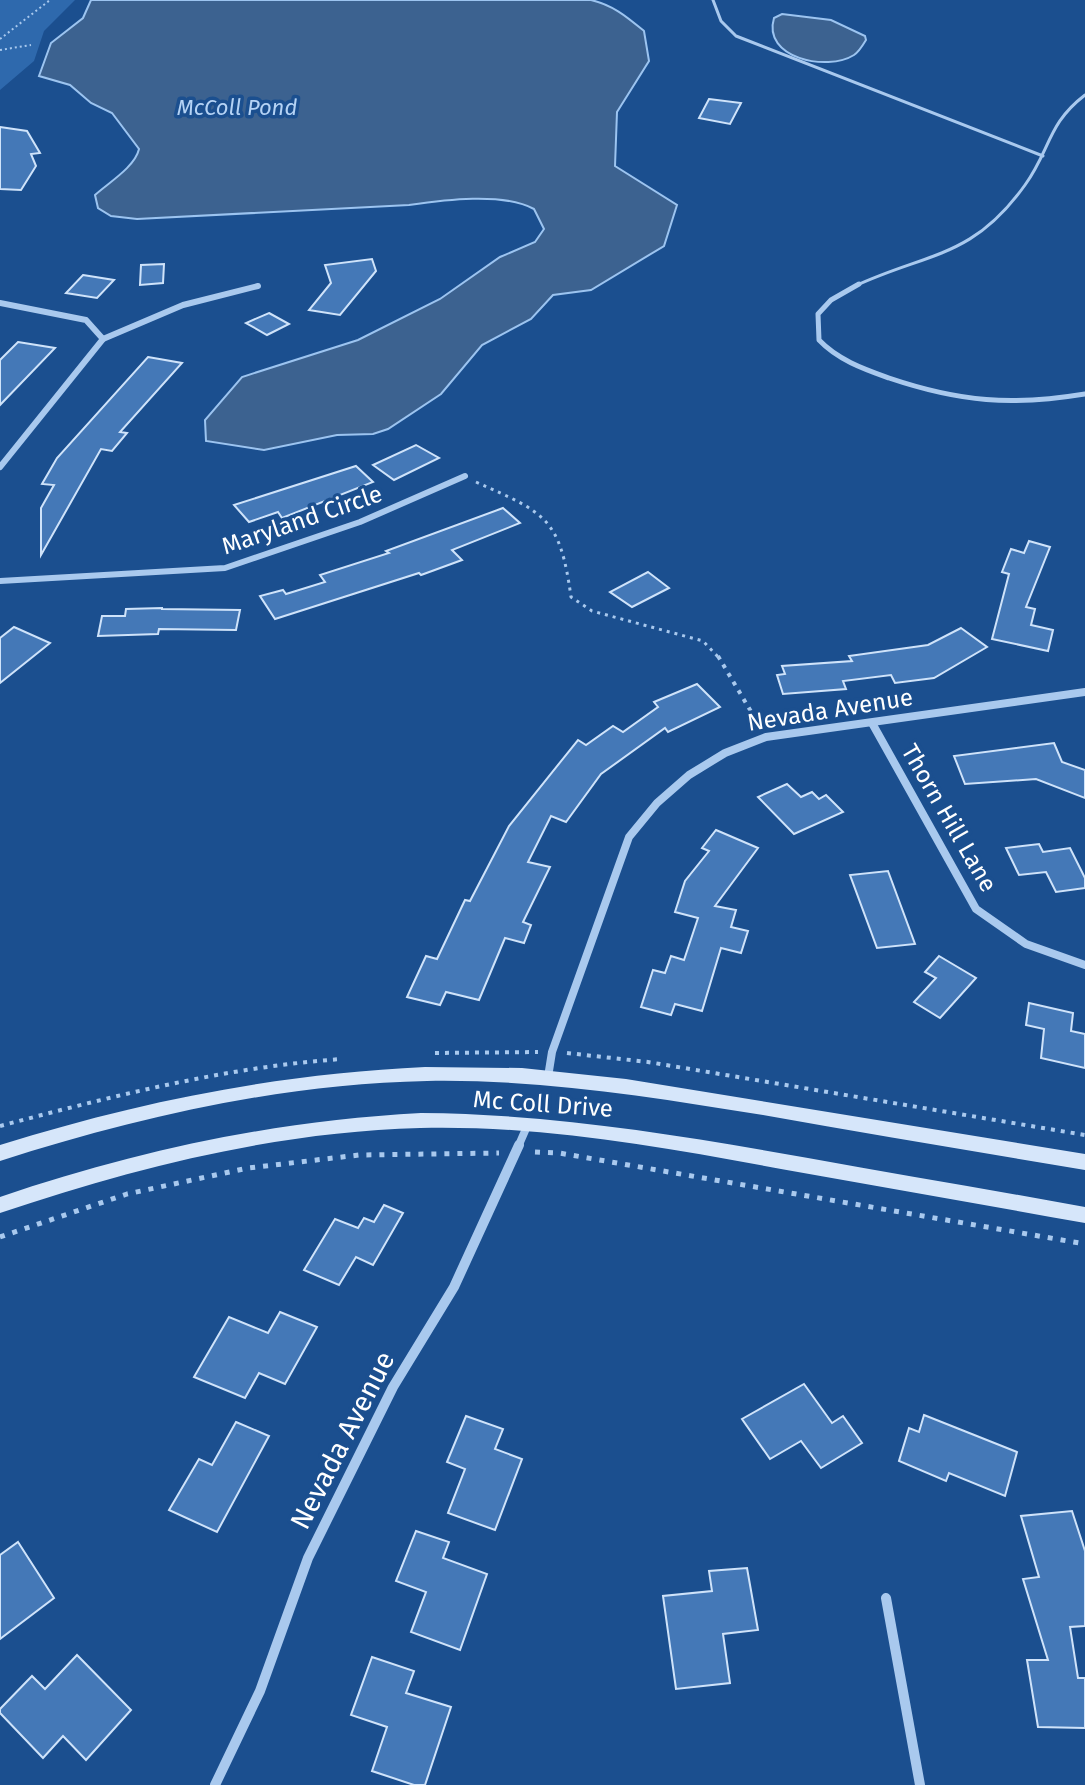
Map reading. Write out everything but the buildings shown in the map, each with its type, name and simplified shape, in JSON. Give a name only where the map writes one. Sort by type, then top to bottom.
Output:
[{"type":"main road","name":"Mc Coll Drive","points":[[0,1153],[175,1104],[298,1084],[425,1074],[548,1077],[729,1102],[1085,1162]]},
{"type":"main road","name":"Mc Coll Drive","points":[[0,1205],[101,1172],[187,1150],[294,1132],[415,1122],[528,1124],[657,1139],[1085,1215]]},
{"type":"street","points":[[0,467],[103,339],[183,305],[258,286]]},
{"type":"street","points":[[0,303],[86,320],[103,339]]},
{"type":"street","name":"Maryland Circle","points":[[0,581],[225,568],[360,522],[465,476]]},
{"type":"street","name":"Nevada Avenue","points":[[548,1077],[552,1052],[629,837],[650,808],[679,780],[734,746],[766,737],[1085,692]]},
{"type":"street","name":"Thorn Hill Lane","points":[[872,723],[976,909],[997,928],[1029,947],[1085,965]]},
{"type":"street","name":"Nevada Avenue","points":[[215,1785],[260,1691],[308,1558],[393,1387],[454,1287],[528,1124]]},
{"type":"street","points":[[886,1598],[920,1785]]},
{"type":"lane","points":[[713,0],[725,29],[736,36],[1043,156]]},
{"type":"lane","points":[[1085,95],[1057,121],[1043,156],[1007,208],[963,245],[945,255],[846,290],[826,302],[818,314],[819,340],[832,353],[862,368],[950,398],[1023,404],[1085,394]]},
{"type":"path","points":[[0,39],[50,0]]},
{"type":"path","points":[[0,50],[31,45]]},
{"type":"path","points":[[465,476],[528,507],[552,526],[567,566],[571,597],[592,611],[703,641],[719,658],[766,737]]},
{"type":"path","points":[[0,1237],[100,1202],[253,1167],[342,1156],[432,1153],[466,1156],[516,1151],[559,1153],[1085,1244]]},
{"type":"shaded area","points":[[0,0],[75,0],[44,31],[34,61],[0,90]]},
{"type":"water","name":"McColl Pond","points":[[91,0],[591,0],[606,5],[644,31],[649,61],[617,112],[615,166],[677,205],[664,246],[591,290],[553,295],[531,319],[482,345],[441,394],[388,429],[373,434],[337,435],[264,450],[206,441],[205,420],[242,377],[358,340],[440,299],[500,257],[535,242],[544,229],[534,209],[506,200],[490,199],[137,219],[111,216],[98,208],[95,195],[127,168],[139,149],[112,113],[91,103],[70,85],[39,76],[51,43],[83,18]]},
{"type":"water","points":[[782,14],[831,20],[865,36],[866,40],[856,54],[842,60],[828,62],[799,58],[778,43],[773,32],[774,18]]}]
